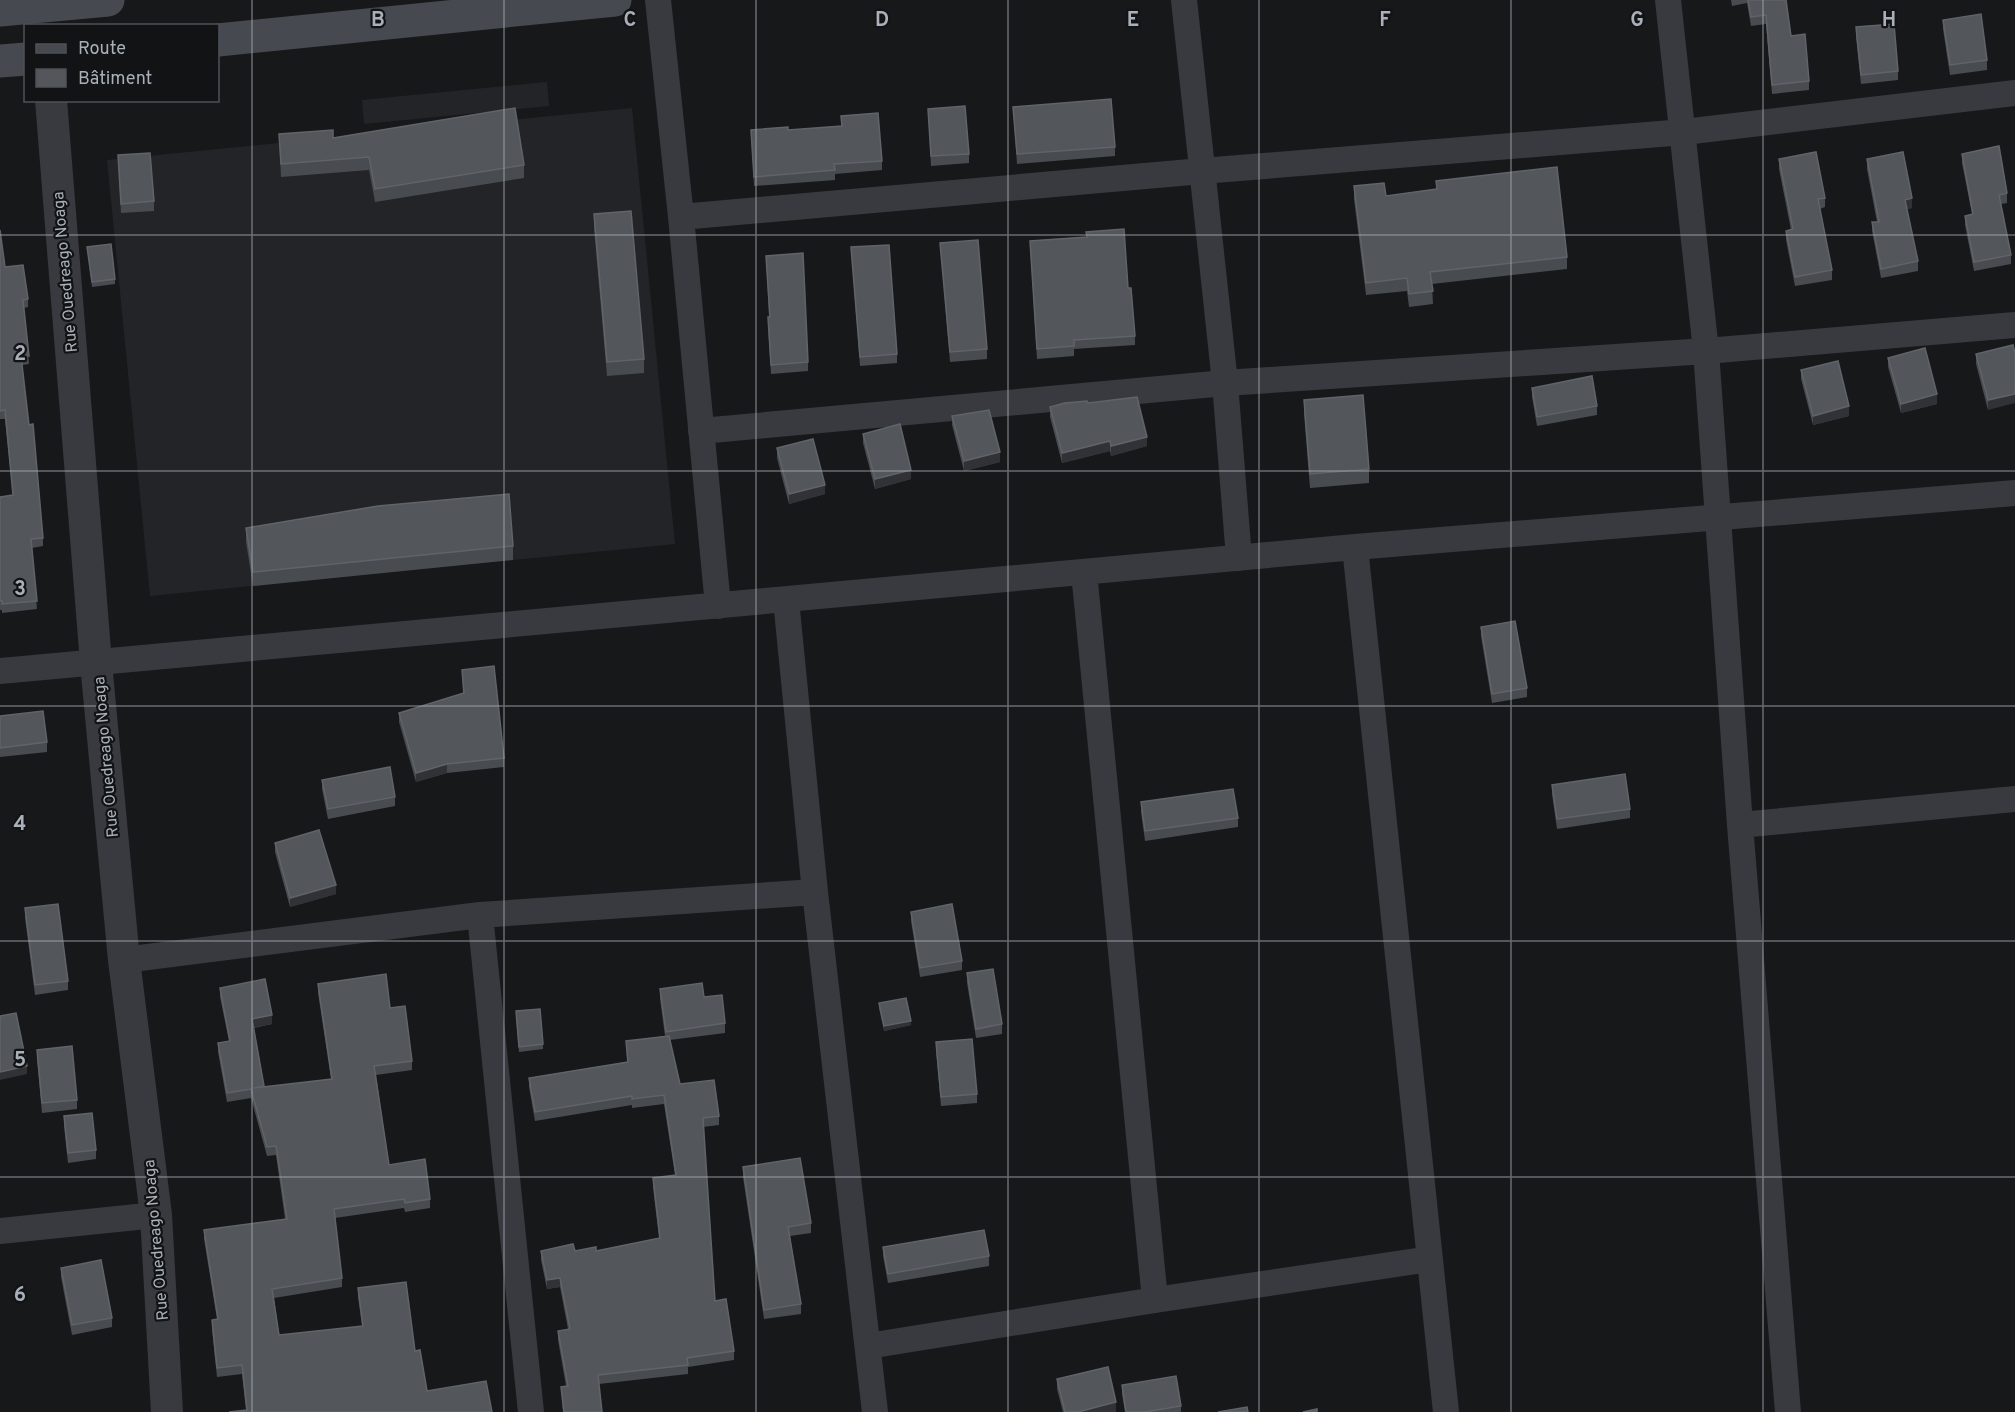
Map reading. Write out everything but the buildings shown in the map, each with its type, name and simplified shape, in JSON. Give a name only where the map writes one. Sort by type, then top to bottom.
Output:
[{"type":"main road","points":[[0,10],[42,11],[108,0]]},
{"type":"main road","points":[[219,39],[615,0]]},
{"type":"main road","points":[[0,61],[24,58]]},
{"type":"street","points":[[658,0],[718,606]]},
{"type":"street","points":[[1184,0],[1225,383],[1239,558]]},
{"type":"street","points":[[1668,0],[1706,351],[1740,825],[1788,1412]]},
{"type":"street","points":[[681,217],[1202,171],[1684,132],[2015,93]]},
{"type":"street","name":"Rue Ouedreago Noaga","points":[[51,102],[96,663],[124,960],[156,1215],[167,1412]]},
{"type":"street","points":[[701,431],[1225,383],[1706,351],[2015,325]]},
{"type":"street","points":[[0,671],[1355,547],[2015,493]]},
{"type":"street","points":[[1355,547],[1446,1412]]},
{"type":"street","points":[[1084,572],[1155,1300]]},
{"type":"street","points":[[786,600],[815,892],[875,1412]]},
{"type":"street","points":[[1740,825],[2015,799]]},
{"type":"street","points":[[124,960],[480,915],[815,892]]},
{"type":"street","points":[[480,915],[531,1412]]},
{"type":"street","points":[[0,1231],[156,1215]]},
{"type":"street","points":[[868,1346],[1430,1259]]},
{"type":"shaded area","points":[[547,82],[549,106],[364,124],[362,100]]},
{"type":"shaded area","points":[[632,108],[675,544],[150,596],[107,160]]}]
